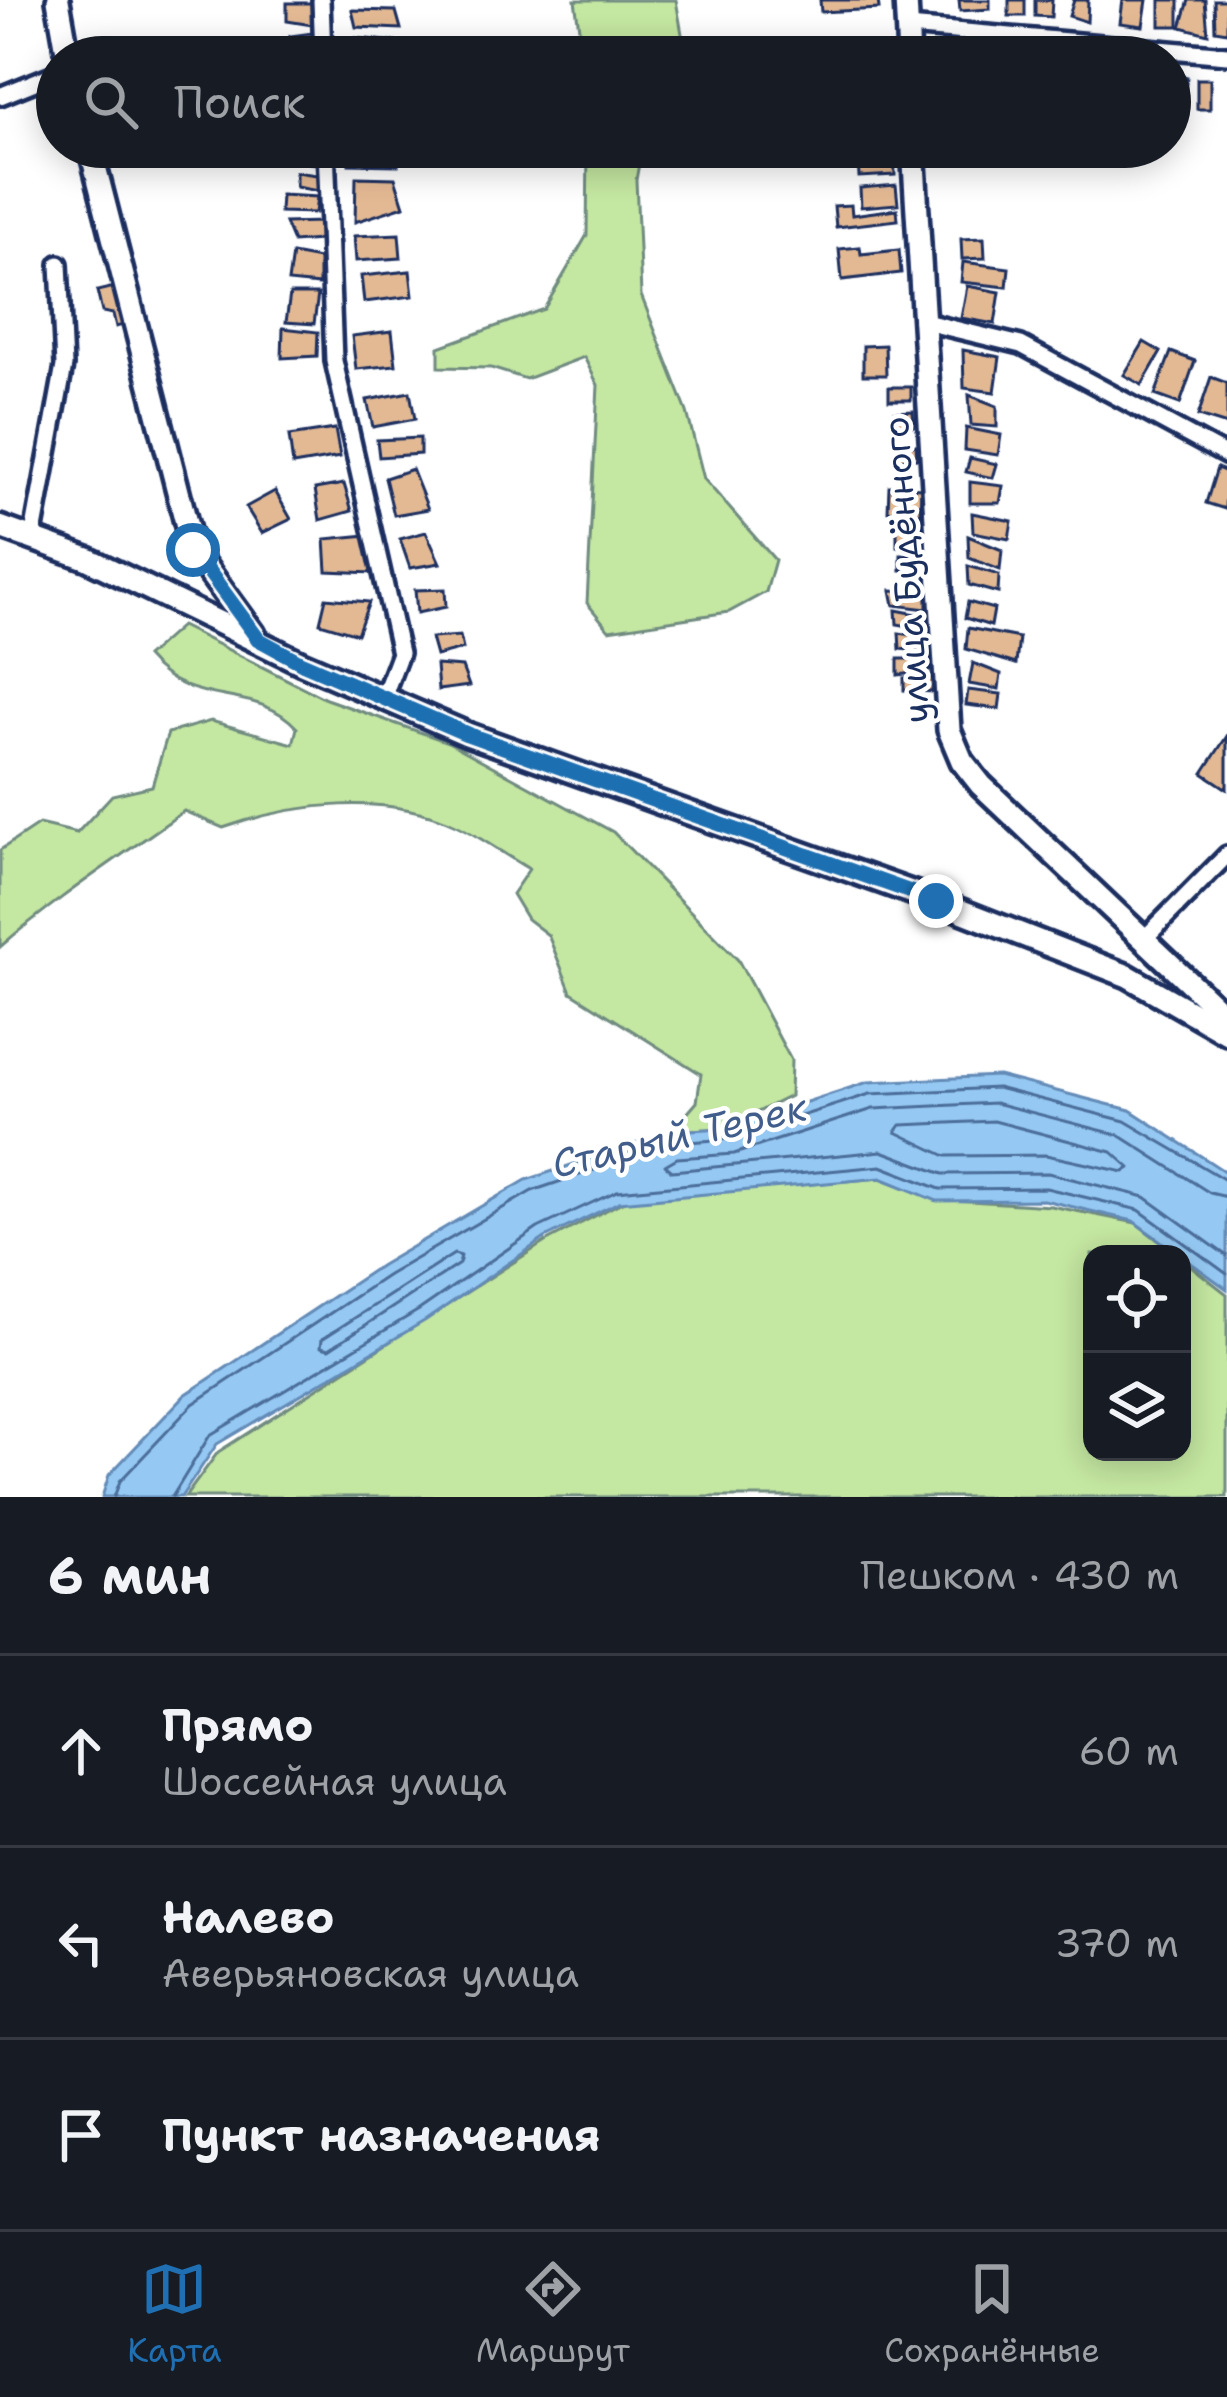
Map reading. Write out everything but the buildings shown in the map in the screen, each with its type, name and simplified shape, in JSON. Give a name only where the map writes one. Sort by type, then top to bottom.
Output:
[{"type":"street","points":[[58,0],[64,36]]},
{"type":"street","points":[[320,0],[321,36]]},
{"type":"street","points":[[906,0],[908,36]]},
{"type":"street","points":[[908,27],[1011,36]]},
{"type":"street","points":[[1191,52],[1227,55]]},
{"type":"street","points":[[0,96],[36,81]]},
{"type":"street","points":[[96,168],[193,550],[258,639]]},
{"type":"street","points":[[327,168],[334,361],[400,653],[383,698]]},
{"type":"street","name":"улица Будённого","points":[[914,168],[949,730],[962,761],[981,785],[1227,1018]]},
{"type":"street","points":[[32,540],[64,366],[59,264]]},
{"type":"street","points":[[921,321],[1022,345],[1227,456]]},
{"type":"street","points":[[0,527],[88,559],[485,741],[936,901],[1128,976],[1227,1033]]},
{"type":"street","points":[[1144,938],[1227,855]]},
{"type":"green space","points":[[575,0],[676,0],[681,36],[580,36]]},
{"type":"green space","points":[[588,168],[638,168],[641,295],[687,412],[704,479],[775,560],[766,592],[729,612],[609,630],[587,603],[598,385],[584,357],[526,379],[491,368],[439,367],[439,347],[544,309],[587,235]]},
{"type":"green space","points":[[181,626],[326,699],[448,742],[613,832],[738,960],[791,1060],[790,1096],[726,1128],[672,1131],[697,1102],[701,1074],[571,992],[548,935],[527,919],[512,894],[529,869],[458,826],[402,808],[310,807],[223,828],[184,811],[0,947],[0,850],[39,824],[77,833],[112,795],[152,786],[168,733],[211,721],[293,744],[297,728],[280,714],[183,685],[146,657]]},
{"type":"green space","points":[[880,1178],[936,1199],[1051,1206],[1136,1223],[1164,1245],[1083,1245],[1083,1461],[1191,1461],[1191,1266],[1227,1294],[1227,1497],[185,1497],[218,1452],[545,1242],[626,1200]]},
{"type":"water","name":"Старый Терек","points":[[998,1076],[1130,1110],[1227,1173],[1227,1289],[1191,1263],[1191,1245],[1166,1245],[1133,1221],[1044,1200],[937,1201],[881,1178],[619,1202],[545,1238],[426,1320],[217,1444],[181,1497],[102,1497],[109,1475],[185,1395],[381,1265],[526,1180],[672,1131],[726,1128],[868,1082]]},
{"type":"route","points":[[193,550],[258,639],[302,663],[467,734],[936,901]]}]
